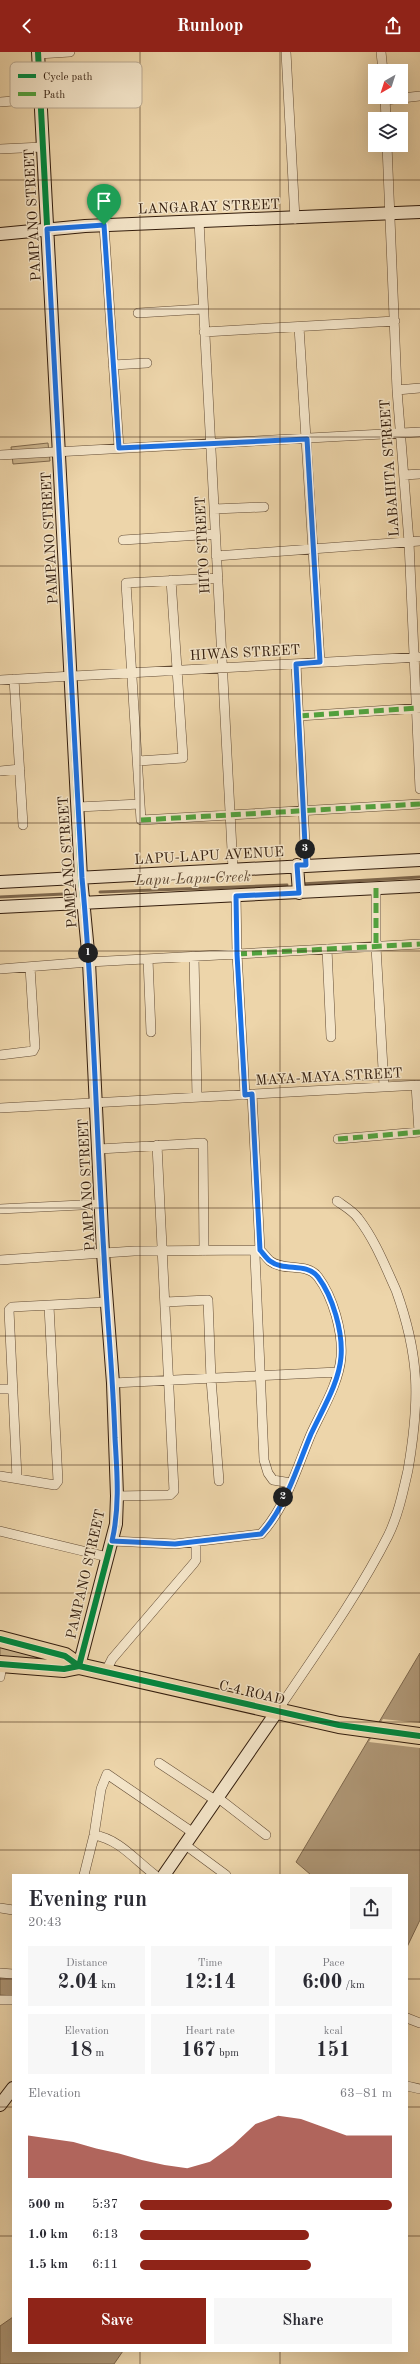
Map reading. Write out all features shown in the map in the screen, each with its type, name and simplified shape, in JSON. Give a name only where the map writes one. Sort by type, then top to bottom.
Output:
[{"type":"highway","name":"C-4 ROAD","points":[[0,1639],[65,1656],[79,1666]]},
{"type":"highway","name":"C-4 ROAD","points":[[1,1668],[64,1669],[79,1666],[339,1725],[420,1736]]},
{"type":"street","points":[[38,53],[70,52]]},
{"type":"street","points":[[286,52],[295,218]]},
{"type":"street","points":[[381,52],[382,64]]},
{"type":"street","points":[[408,97],[420,96]]},
{"type":"street","points":[[0,102],[10,101]]},
{"type":"street","name":"PAMPANO STREET","points":[[41,108],[82,878],[89,962],[101,1204],[113,1383],[117,1496],[116,1524],[79,1666]]},
{"type":"street","points":[[0,149],[43,147]]},
{"type":"street","name":"LABAHITA STREET","points":[[387,152],[397,390],[417,657],[420,789]]},
{"type":"street","name":"LANGARAY STREET","points":[[0,234],[104,225],[420,212]]},
{"type":"street","name":"HITO STREET","points":[[199,221],[234,869]]},
{"type":"street","points":[[104,225],[119,448]]},
{"type":"street","points":[[138,313],[203,309]]},
{"type":"street","points":[[204,332],[395,321]]},
{"type":"street","points":[[299,327],[320,662]]},
{"type":"street","points":[[113,365],[146,363]]},
{"type":"street","points":[[397,390],[420,388]]},
{"type":"street","points":[[0,455],[211,442],[307,439],[420,432]]},
{"type":"street","points":[[404,475],[420,474]]},
{"type":"street","points":[[214,509],[264,507]]},
{"type":"street","points":[[123,540],[215,534]]},
{"type":"street","points":[[216,556],[420,541]]},
{"type":"street","points":[[218,578],[126,583],[142,820],[420,804]]},
{"type":"street","points":[[138,761],[182,758],[171,580]]},
{"type":"street","name":"HIWAS STREET","points":[[0,680],[417,657]]},
{"type":"street","points":[[296,664],[304,810],[302,865],[299,893]]},
{"type":"street","points":[[14,679],[23,825]]},
{"type":"street","points":[[299,716],[419,708]]},
{"type":"street","points":[[0,771],[20,769]]},
{"type":"street","points":[[78,807],[140,804]]},
{"type":"street","name":"LAPU-LAPU AVENUE","points":[[0,882],[420,860]]},
{"type":"street","points":[[0,907],[420,886]]},
{"type":"street","points":[[376,888],[376,947],[384,1086]]},
{"type":"street","points":[[112,1541],[175,1544],[261,1534],[270,1524],[291,1482],[338,1372],[342,1343],[335,1311],[319,1277],[311,1270],[271,1262],[259,1250],[237,954],[236,896]]},
{"type":"street","points":[[0,969],[89,962],[420,944]]},
{"type":"street","points":[[327,949],[331,1036]]},
{"type":"street","points":[[194,956],[197,1097]]},
{"type":"street","points":[[148,959],[152,1032]]},
{"type":"street","points":[[0,1054],[33,1051],[35,1047],[30,966]]},
{"type":"street","points":[[338,1139],[419,1132],[418,1085]]},
{"type":"street","name":"MAYA-MAYA STREET","points":[[0,1108],[418,1085]]},
{"type":"street","points":[[99,1149],[202,1144],[204,1251]]},
{"type":"street","points":[[117,1496],[170,1495],[174,1491],[157,1145]]},
{"type":"street","points":[[165,1874],[192,1832],[278,1710],[368,1571],[388,1535],[402,1494],[413,1446],[420,1399],[416,1349],[408,1320],[380,1254],[358,1217],[337,1201]]},
{"type":"street","points":[[0,1209],[101,1204]]},
{"type":"street","points":[[0,1260],[104,1254],[259,1250]]},
{"type":"street","points":[[259,1250],[255,1255],[264,1460],[268,1472],[273,1480],[291,1482]]},
{"type":"street","points":[[165,1302],[208,1300],[211,1379],[219,1481]]},
{"type":"street","points":[[17,1478],[9,1310],[12,1307],[107,1302]]},
{"type":"street","points":[[0,1476],[55,1485],[58,1481],[49,1306]]},
{"type":"street","points":[[113,1383],[338,1372]]},
{"type":"street","points":[[0,1390],[13,1389]]},
{"type":"street","points":[[0,1531],[108,1557]]},
{"type":"street","points":[[106,1671],[112,1660],[194,1563],[196,1560],[196,1542]]},
{"type":"street","points":[[159,1763],[216,1798],[266,1835]]},
{"type":"street","points":[[84,1874],[94,1835],[101,1789],[108,1774],[192,1832]]},
{"type":"street","points":[[94,1835],[104,1837],[118,1843],[154,1874]]},
{"type":"street","points":[[184,1844],[225,1874]]},
{"type":"street","points":[[0,1908],[12,1910]]},
{"type":"street","points":[[0,1973],[12,1974]]},
{"type":"street","points":[[0,2000],[12,2000]]},
{"type":"street","points":[[408,2018],[420,2023]]},
{"type":"street","points":[[408,2086],[420,2088]]},
{"type":"street","points":[[0,2105],[12,2089]]},
{"type":"shaded area","points":[[48,443],[50,461],[13,464],[11,447]]},
{"type":"shaded area","points":[[0,1645],[63,1662],[0,1657]]},
{"type":"shaded area","points":[[420,1653],[420,1920],[408,1945],[408,1874],[310,1874],[296,1862]]},
{"type":"shaded area","points":[[0,1976],[12,1977],[12,1996],[0,1995]]},
{"type":"shaded area","points":[[12,2318],[12,2352],[122,2352],[114,2364],[0,2364],[0,2326]]},
{"type":"pier","points":[[383,1719],[420,1723],[420,1748],[369,1742]]},
{"type":"waterway","name":"Lapu-Lapu Creek","points":[[301,884],[420,877]]},
{"type":"waterway","name":"Lapu-Lapu Creek","points":[[100,892],[287,885]]},
{"type":"waterway","name":"Lapu-Lapu Creek","points":[[0,897],[64,894]]},
{"type":"marked path","points":[[299,716],[417,708]]},
{"type":"marked path","points":[[141,820],[420,804]]},
{"type":"marked path","points":[[304,810],[306,865]]},
{"type":"marked path","points":[[376,888],[376,947]]},
{"type":"marked path","points":[[237,954],[420,944]]},
{"type":"marked path","points":[[338,1139],[420,1132]]},
{"type":"cycle path","points":[[38,52],[39,62]]},
{"type":"cycle path","points":[[41,108],[81,878],[89,962],[103,1253],[113,1383],[117,1496],[116,1524],[79,1666]]},
{"type":"cycle path","points":[[0,1639],[65,1656],[79,1666],[339,1725],[420,1736]]},
{"type":"cycle path","points":[[0,1664],[64,1669],[79,1666]]},
{"type":"route","points":[[104,225],[119,448],[211,442],[307,439],[314,548],[320,662],[296,664],[306,865],[297,865],[299,893],[236,896],[237,954],[245,1095],[252,1094],[260,1250],[271,1262],[311,1270],[319,1277],[335,1311],[342,1343],[341,1359],[338,1372],[303,1456],[270,1524],[261,1534],[221,1540],[175,1544],[112,1541],[116,1524],[117,1496],[113,1383],[102,1229],[97,1103],[89,962],[82,878],[47,229],[104,225]]}]
